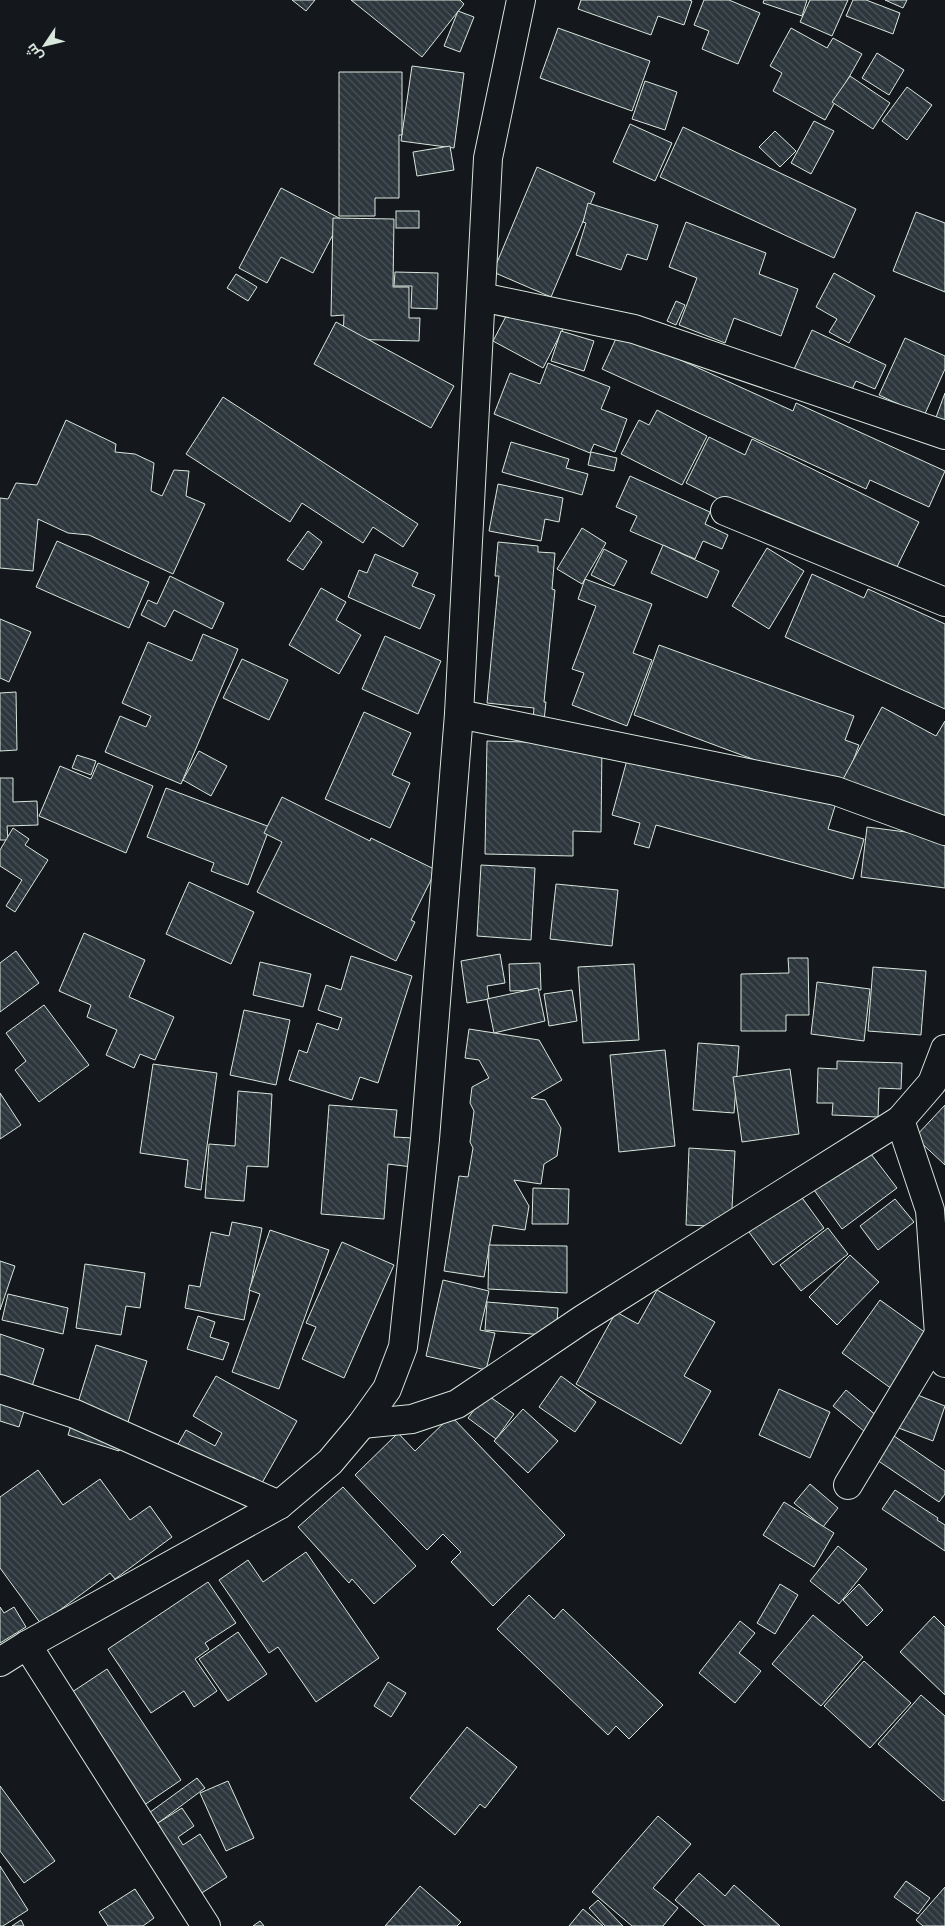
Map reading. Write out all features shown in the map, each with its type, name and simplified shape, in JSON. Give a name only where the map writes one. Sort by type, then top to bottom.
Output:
[{"type":"street","points":[[0,1662],[27,1645],[279,1505],[330,1462],[362,1424],[387,1389],[403,1347],[425,1139],[459,714],[488,158],[521,0]]},
{"type":"street","points":[[481,297],[634,329],[945,435]]},
{"type":"street","points":[[726,511],[945,602]]},
{"type":"street","points":[[459,714],[836,791],[945,831]]},
{"type":"street","points":[[362,1424],[412,1420],[457,1404],[583,1319],[900,1120],[938,1087],[945,1049]]},
{"type":"street","points":[[900,1120],[930,1210],[939,1334],[945,1363]]},
{"type":"street","points":[[848,1485],[939,1334]]},
{"type":"street","points":[[0,1390],[75,1414],[279,1505]]},
{"type":"street","points":[[27,1645],[206,1926]]},
{"type":"building","points":[[292,0],[315,0],[306,11]]},
{"type":"building","points":[[351,0],[460,0],[464,4],[422,57]]},
{"type":"building","points":[[581,0],[692,1],[684,25],[658,16],[651,35],[578,9]]},
{"type":"building","points":[[704,0],[729,0],[760,13],[738,64],[702,49],[709,31],[694,25]]},
{"type":"building","points":[[764,0],[807,0],[802,16],[763,3]]},
{"type":"building","points":[[810,0],[848,0],[832,36],[800,22]]},
{"type":"building","points":[[853,0],[866,0],[900,13],[893,34],[846,16]]},
{"type":"building","points":[[885,0],[907,0],[903,8]]},
{"type":"building","points":[[458,11],[474,17],[460,52],[444,46]]},
{"type":"building","points":[[558,28],[650,61],[632,111],[540,78]]},
{"type":"building","points":[[791,28],[827,48],[833,38],[862,54],[825,120],[773,91],[782,73],[770,66]]},
{"type":"building","points":[[877,53],[904,70],[889,95],[862,78]]},
{"type":"building","points":[[412,66],[464,73],[454,148],[401,141]]},
{"type":"building","points":[[339,72],[402,72],[399,198],[375,198],[375,216],[339,216]]},
{"type":"building","points":[[850,76],[890,103],[873,129],[832,102]]},
{"type":"building","points":[[645,81],[677,92],[665,130],[632,119]]},
{"type":"building","points":[[907,87],[932,105],[907,140],[882,121]]},
{"type":"building","points":[[814,121],[834,131],[811,174],[791,163]]},
{"type":"building","points":[[630,124],[672,143],[655,181],[613,162]]},
{"type":"building","points":[[683,127],[856,209],[834,258],[660,177]]},
{"type":"building","points":[[775,131],[796,151],[780,167],[759,147]]},
{"type":"building","points":[[450,146],[454,170],[417,176],[413,152]]},
{"type":"building","points":[[537,167],[595,193],[551,297],[493,272]]},
{"type":"building","points":[[281,188],[341,219],[313,273],[281,257],[267,283],[239,268]]},
{"type":"building","points":[[588,203],[658,225],[647,260],[627,254],[621,270],[576,255],[586,223],[583,222]]},
{"type":"building","points":[[396,211],[419,211],[419,228],[396,228]]},
{"type":"building","points":[[916,212],[945,223],[945,292],[893,271]]},
{"type":"building","points":[[333,218],[394,219],[393,287],[409,287],[409,318],[420,318],[419,341],[343,339],[344,315],[331,316]]},
{"type":"building","points":[[686,222],[766,253],[759,274],[798,289],[781,336],[734,318],[725,343],[679,325],[697,278],[669,267]]},
{"type":"building","points":[[395,272],[438,273],[437,309],[411,308],[412,286],[394,286]]},
{"type":"building","points":[[834,273],[875,296],[849,343],[829,332],[837,319],[816,307]]},
{"type":"building","points":[[236,274],[257,287],[248,301],[227,288]]},
{"type":"building","points":[[676,301],[685,305],[676,325],[667,321]]},
{"type":"building","points":[[513,303],[563,329],[543,368],[493,341]]},
{"type":"building","points":[[336,322],[454,386],[431,428],[314,364]]},
{"type":"building","points":[[812,330],[886,365],[875,389],[856,381],[845,404],[790,378]]},
{"type":"building","points":[[561,331],[594,341],[584,371],[551,361]]},
{"type":"building","points":[[619,332],[793,411],[796,403],[945,471],[929,507],[870,480],[866,489],[602,369]]},
{"type":"building","points":[[905,338],[945,356],[945,369],[924,416],[879,395]]},
{"type":"building","points":[[548,363],[610,387],[601,409],[627,419],[615,452],[594,444],[590,453],[494,414],[510,373],[540,384]]},
{"type":"building","points":[[945,393],[945,423],[935,420]]},
{"type":"building","points":[[223,397],[418,524],[403,547],[373,527],[363,543],[302,503],[290,522],[186,454]]},
{"type":"building","points":[[657,410],[707,436],[682,485],[621,454],[639,420],[649,425]]},
{"type":"building","points":[[66,420],[116,444],[115,452],[135,454],[154,463],[151,491],[162,496],[174,470],[189,471],[186,496],[205,504],[173,574],[89,535],[68,533],[38,519],[33,571],[0,568],[0,498],[8,499],[16,483],[37,485]]},
{"type":"building","points":[[709,437],[745,455],[752,439],[919,522],[893,575],[768,513],[764,522],[686,483]]},
{"type":"building","points":[[511,442],[569,459],[566,468],[588,474],[582,495],[502,472]]},
{"type":"building","points":[[591,452],[617,458],[614,471],[588,465]]},
{"type":"building","points":[[630,476],[710,512],[705,524],[728,535],[722,549],[703,541],[695,559],[630,531],[637,516],[616,507]]},
{"type":"building","points":[[498,484],[563,498],[559,522],[545,519],[541,541],[489,531]]},
{"type":"building","points":[[582,528],[606,543],[582,584],[557,569]]},
{"type":"building","points":[[308,531],[322,542],[303,570],[287,560]]},
{"type":"building","points":[[57,541],[149,582],[129,628],[36,587]]},
{"type":"building","points":[[498,542],[538,546],[538,552],[555,553],[552,589],[555,590],[543,730],[532,729],[534,708],[487,703],[499,576],[495,576]]},
{"type":"building","points":[[663,545],[719,571],[707,598],[651,573]]},
{"type":"building","points":[[767,548],[804,571],[769,629],[732,606]]},
{"type":"building","points":[[604,549],[627,561],[614,586],[591,575]]},
{"type":"building","points":[[375,554],[418,573],[412,586],[435,595],[420,629],[348,597],[359,570],[367,573]]},
{"type":"building","points":[[812,574],[864,598],[868,589],[945,624],[945,709],[785,637]]},
{"type":"building","points":[[170,576],[224,603],[212,629],[174,610],[165,627],[141,615],[148,600],[157,604]]},
{"type":"building","points":[[585,579],[652,604],[633,653],[652,660],[627,726],[572,705],[584,673],[572,669],[596,606],[578,599]]},
{"type":"building","points":[[321,588],[346,602],[336,620],[361,635],[339,674],[289,645]]},
{"type":"building","points":[[0,619],[31,632],[9,682],[0,678]]},
{"type":"building","points":[[203,634],[238,649],[181,784],[105,752],[120,716],[146,727],[151,716],[122,703],[148,642],[192,661]]},
{"type":"building","points":[[385,636],[441,661],[418,714],[362,689]]},
{"type":"building","points":[[659,645],[854,716],[845,740],[859,745],[844,785],[825,786],[634,715]]},
{"type":"building","points":[[242,659],[288,680],[269,720],[223,698]]},
{"type":"building","points":[[16,692],[17,750],[0,751],[0,693]]},
{"type":"building","points":[[882,707],[936,736],[945,721],[945,833],[842,781]]},
{"type":"building","points":[[364,712],[411,733],[392,775],[410,783],[390,828],[325,799]]},
{"type":"building","points":[[487,741],[602,744],[601,832],[573,831],[573,856],[485,854]]},
{"type":"building","points":[[630,749],[836,803],[828,829],[864,839],[853,879],[656,825],[649,848],[634,844],[640,823],[612,815]]},
{"type":"building","points":[[199,751],[227,766],[211,796],[183,780]]},
{"type":"building","points":[[77,755],[96,761],[91,775],[72,768]]},
{"type":"building","points":[[98,763],[153,786],[126,853],[39,816],[60,766],[91,779]]},
{"type":"building","points":[[0,778],[13,778],[13,802],[37,801],[38,825],[7,826],[8,840],[0,840]]},
{"type":"building","points":[[166,788],[270,827],[248,885],[211,871],[214,863],[147,837]]},
{"type":"building","points":[[282,797],[370,841],[371,838],[436,870],[411,920],[415,922],[396,961],[257,892],[282,842],[264,833]]},
{"type":"building","points":[[867,827],[945,837],[945,888],[861,877]]},
{"type":"building","points":[[13,828],[29,839],[25,845],[48,860],[15,912],[6,906],[22,880],[0,866],[0,850]]},
{"type":"building","points":[[481,865],[535,868],[531,940],[477,936]]},
{"type":"building","points":[[189,882],[254,912],[231,964],[166,934]]},
{"type":"building","points":[[556,884],[618,890],[612,946],[550,939]]},
{"type":"building","points":[[84,933],[145,960],[129,997],[174,1017],[155,1060],[140,1054],[134,1068],[106,1055],[117,1030],[87,1017],[91,1005],[59,991]]},
{"type":"building","points":[[16,951],[39,983],[0,1012],[0,963]]},
{"type":"building","points":[[500,954],[505,983],[487,986],[489,999],[467,1003],[461,961]]},
{"type":"building","points":[[351,956],[412,976],[378,1083],[360,1077],[352,1100],[289,1080],[299,1050],[307,1053],[317,1023],[338,1030],[342,1018],[318,1010],[326,985],[341,990]]},
{"type":"building","points":[[788,958],[808,958],[809,1015],[786,1015],[786,1031],[741,1031],[741,974],[789,973]]},
{"type":"building","points":[[260,962],[311,974],[303,1007],[253,995]]},
{"type":"building","points":[[540,963],[541,990],[510,991],[509,964]]},
{"type":"building","points":[[634,964],[639,1040],[583,1043],[578,967]]},
{"type":"building","points":[[873,967],[926,971],[921,1035],[868,1031]]},
{"type":"building","points":[[817,982],[870,989],[864,1041],[811,1034]]},
{"type":"building","points":[[538,988],[545,1021],[494,1033],[487,999]]},
{"type":"building","points":[[572,990],[577,1021],[549,1026],[544,994]]},
{"type":"building","points":[[44,1005],[89,1065],[39,1102],[15,1070],[26,1061],[6,1033]]},
{"type":"building","points":[[244,1010],[290,1020],[276,1085],[230,1075]]},
{"type":"building","points":[[469,1029],[539,1040],[562,1080],[531,1098],[545,1100],[561,1128],[557,1156],[544,1164],[541,1184],[514,1180],[529,1206],[525,1230],[493,1225],[484,1277],[444,1271],[459,1176],[468,1177],[473,1148],[470,1142],[474,1111],[470,1103],[472,1087],[489,1078],[479,1060],[465,1058]]},
{"type":"building","points":[[698,1043],[739,1046],[734,1113],[693,1110]]},
{"type":"building","points":[[665,1050],[675,1146],[619,1152],[610,1055]]},
{"type":"building","points":[[837,1061],[902,1063],[901,1089],[879,1088],[878,1117],[832,1115],[833,1103],[817,1103],[818,1068],[837,1069]]},
{"type":"building","points":[[153,1064],[217,1073],[201,1190],[185,1187],[188,1160],[140,1153]]},
{"type":"building","points":[[790,1069],[799,1134],[742,1142],[733,1077]]},
{"type":"building","points":[[238,1091],[272,1094],[268,1167],[247,1166],[244,1201],[205,1198],[209,1144],[235,1146]]},
{"type":"building","points":[[0,1093],[21,1125],[0,1139]]},
{"type":"building","points":[[329,1105],[397,1110],[394,1137],[414,1138],[412,1167],[388,1164],[384,1219],[321,1214]]},
{"type":"building","points":[[945,1105],[945,1165],[915,1137]]},
{"type":"building","points":[[689,1148],[735,1151],[731,1227],[686,1225]]},
{"type":"building","points":[[868,1150],[897,1188],[842,1229],[814,1190]]},
{"type":"building","points":[[533,1188],[569,1189],[568,1224],[532,1224]]},
{"type":"building","points":[[800,1195],[824,1228],[773,1265],[749,1232]]},
{"type":"building","points":[[895,1199],[914,1222],[878,1250],[860,1226]]},
{"type":"building","points":[[232,1222],[262,1228],[244,1320],[185,1308],[189,1285],[200,1287],[211,1232],[229,1236]]},
{"type":"building","points":[[828,1228],[848,1254],[801,1291],[780,1265]]},
{"type":"building","points":[[270,1230],[329,1250],[279,1389],[232,1372],[260,1294],[249,1290]]},
{"type":"building","points":[[342,1242],[394,1265],[344,1378],[302,1359],[316,1327],[306,1323]]},
{"type":"building","points":[[489,1245],[567,1246],[567,1293],[488,1289]]},
{"type":"building","points":[[850,1255],[879,1282],[837,1325],[809,1297]]},
{"type":"building","points":[[0,1261],[15,1266],[0,1310]]},
{"type":"building","points":[[85,1264],[145,1273],[140,1308],[126,1306],[121,1335],[76,1328]]},
{"type":"building","points":[[443,1280],[489,1291],[480,1330],[495,1333],[486,1370],[426,1356]]},
{"type":"building","points":[[657,1290],[715,1322],[684,1376],[711,1391],[681,1444],[576,1384],[616,1312],[638,1324]]},
{"type":"building","points":[[8,1294],[68,1308],[63,1334],[2,1320]]},
{"type":"building","points":[[880,1300],[930,1336],[892,1389],[842,1353]]},
{"type":"building","points":[[487,1302],[558,1308],[556,1336],[485,1330]]},
{"type":"building","points":[[198,1316],[215,1322],[210,1337],[229,1343],[223,1360],[187,1349]]},
{"type":"building","points":[[0,1334],[44,1349],[19,1427],[0,1421]]},
{"type":"building","points":[[96,1345],[147,1361],[119,1451],[68,1435]]},
{"type":"building","points":[[216,1376],[297,1421],[262,1483],[253,1477],[240,1500],[169,1460],[186,1430],[215,1446],[222,1433],[193,1416]]},
{"type":"building","points":[[561,1376],[596,1402],[575,1432],[539,1407]]},
{"type":"building","points":[[779,1389],[830,1412],[810,1458],[759,1435]]},
{"type":"building","points":[[846,1390],[877,1416],[864,1431],[833,1406]]},
{"type":"building","points":[[910,1392],[945,1406],[933,1441],[896,1427]]},
{"type":"building","points":[[486,1394],[514,1414],[496,1439],[468,1418]]},
{"type":"building","points":[[523,1409],[558,1441],[528,1473],[494,1441]]},
{"type":"building","points":[[451,1416],[565,1535],[493,1606],[451,1562],[461,1552],[443,1534],[427,1550],[355,1475],[398,1433],[415,1451]]},
{"type":"building","points":[[894,1436],[945,1471],[945,1494],[939,1502],[877,1460]]},
{"type":"building","points":[[38,1470],[63,1505],[100,1479],[130,1520],[150,1506],[172,1537],[115,1579],[110,1573],[41,1624],[0,1568],[0,1497]]},
{"type":"building","points":[[810,1484],[838,1508],[823,1527],[794,1503]]},
{"type":"building","points":[[343,1487],[416,1566],[374,1604],[352,1579],[349,1583],[298,1527]]},
{"type":"building","points":[[895,1490],[938,1518],[937,1520],[945,1525],[945,1551],[882,1509]]},
{"type":"building","points":[[784,1502],[834,1533],[814,1567],[763,1535]]},
{"type":"building","points":[[838,1546],[867,1569],[839,1604],[810,1581]]},
{"type":"building","points":[[306,1552],[379,1658],[316,1702],[278,1647],[269,1653],[219,1580],[248,1560],[263,1582]]},
{"type":"building","points":[[208,1582],[236,1623],[205,1643],[209,1649],[195,1659],[217,1691],[194,1707],[184,1691],[151,1713],[108,1649]]},
{"type":"building","points":[[780,1584],[798,1595],[775,1634],[757,1623]]},
{"type":"building","points":[[859,1584],[883,1610],[867,1626],[843,1600]]},
{"type":"building","points":[[529,1595],[554,1619],[563,1609],[663,1705],[629,1739],[616,1726],[608,1735],[497,1629]]},
{"type":"building","points":[[0,1607],[4,1613],[14,1607],[26,1627],[0,1643]]},
{"type":"building","points":[[813,1615],[863,1657],[821,1706],[772,1664]]},
{"type":"building","points":[[934,1616],[945,1627],[945,1695],[900,1652]]},
{"type":"building","points":[[740,1621],[755,1633],[739,1653],[761,1671],[735,1703],[699,1673]]},
{"type":"building","points":[[238,1632],[267,1674],[228,1701],[199,1659]]},
{"type":"building","points":[[864,1661],[911,1703],[870,1748],[824,1706]]},
{"type":"building","points":[[107,1669],[181,1780],[137,1810],[63,1698]]},
{"type":"building","points":[[388,1682],[406,1693],[391,1717],[374,1706]]},
{"type":"building","points":[[921,1695],[945,1716],[945,1800],[943,1801],[878,1744]]},
{"type":"building","points":[[467,1727],[517,1767],[485,1808],[480,1804],[455,1835],[410,1798]]},
{"type":"building","points":[[197,1778],[205,1788],[150,1829],[142,1818]]},
{"type":"building","points":[[228,1781],[254,1838],[226,1851],[200,1793]]},
{"type":"building","points":[[0,1786],[55,1861],[24,1883],[0,1851]]},
{"type":"building","points":[[182,1808],[194,1826],[178,1837],[183,1845],[200,1834],[227,1877],[189,1901],[145,1831]]},
{"type":"building","points":[[658,1816],[691,1844],[653,1888],[678,1908],[663,1926],[632,1926],[592,1892]]},
{"type":"building","points":[[0,1866],[28,1910],[3,1926],[0,1926]]},
{"type":"building","points":[[699,1873],[725,1896],[734,1885],[780,1926],[705,1926],[675,1900]]},
{"type":"building","points":[[906,1881],[930,1898],[918,1914],[894,1897]]},
{"type":"building","points":[[420,1886],[461,1922],[457,1926],[385,1926]]},
{"type":"building","points":[[945,1887],[945,1926],[923,1926],[916,1920]]},
{"type":"building","points":[[135,1889],[154,1918],[143,1926],[108,1926],[99,1912]]},
{"type":"building","points":[[598,1900],[623,1926],[605,1926],[589,1908]]},
{"type":"building","points":[[583,1909],[603,1926],[569,1926]]},
{"type":"building","points":[[21,1920],[24,1926],[12,1926]]},
{"type":"building","points":[[260,1921],[264,1926],[253,1926]]}]
